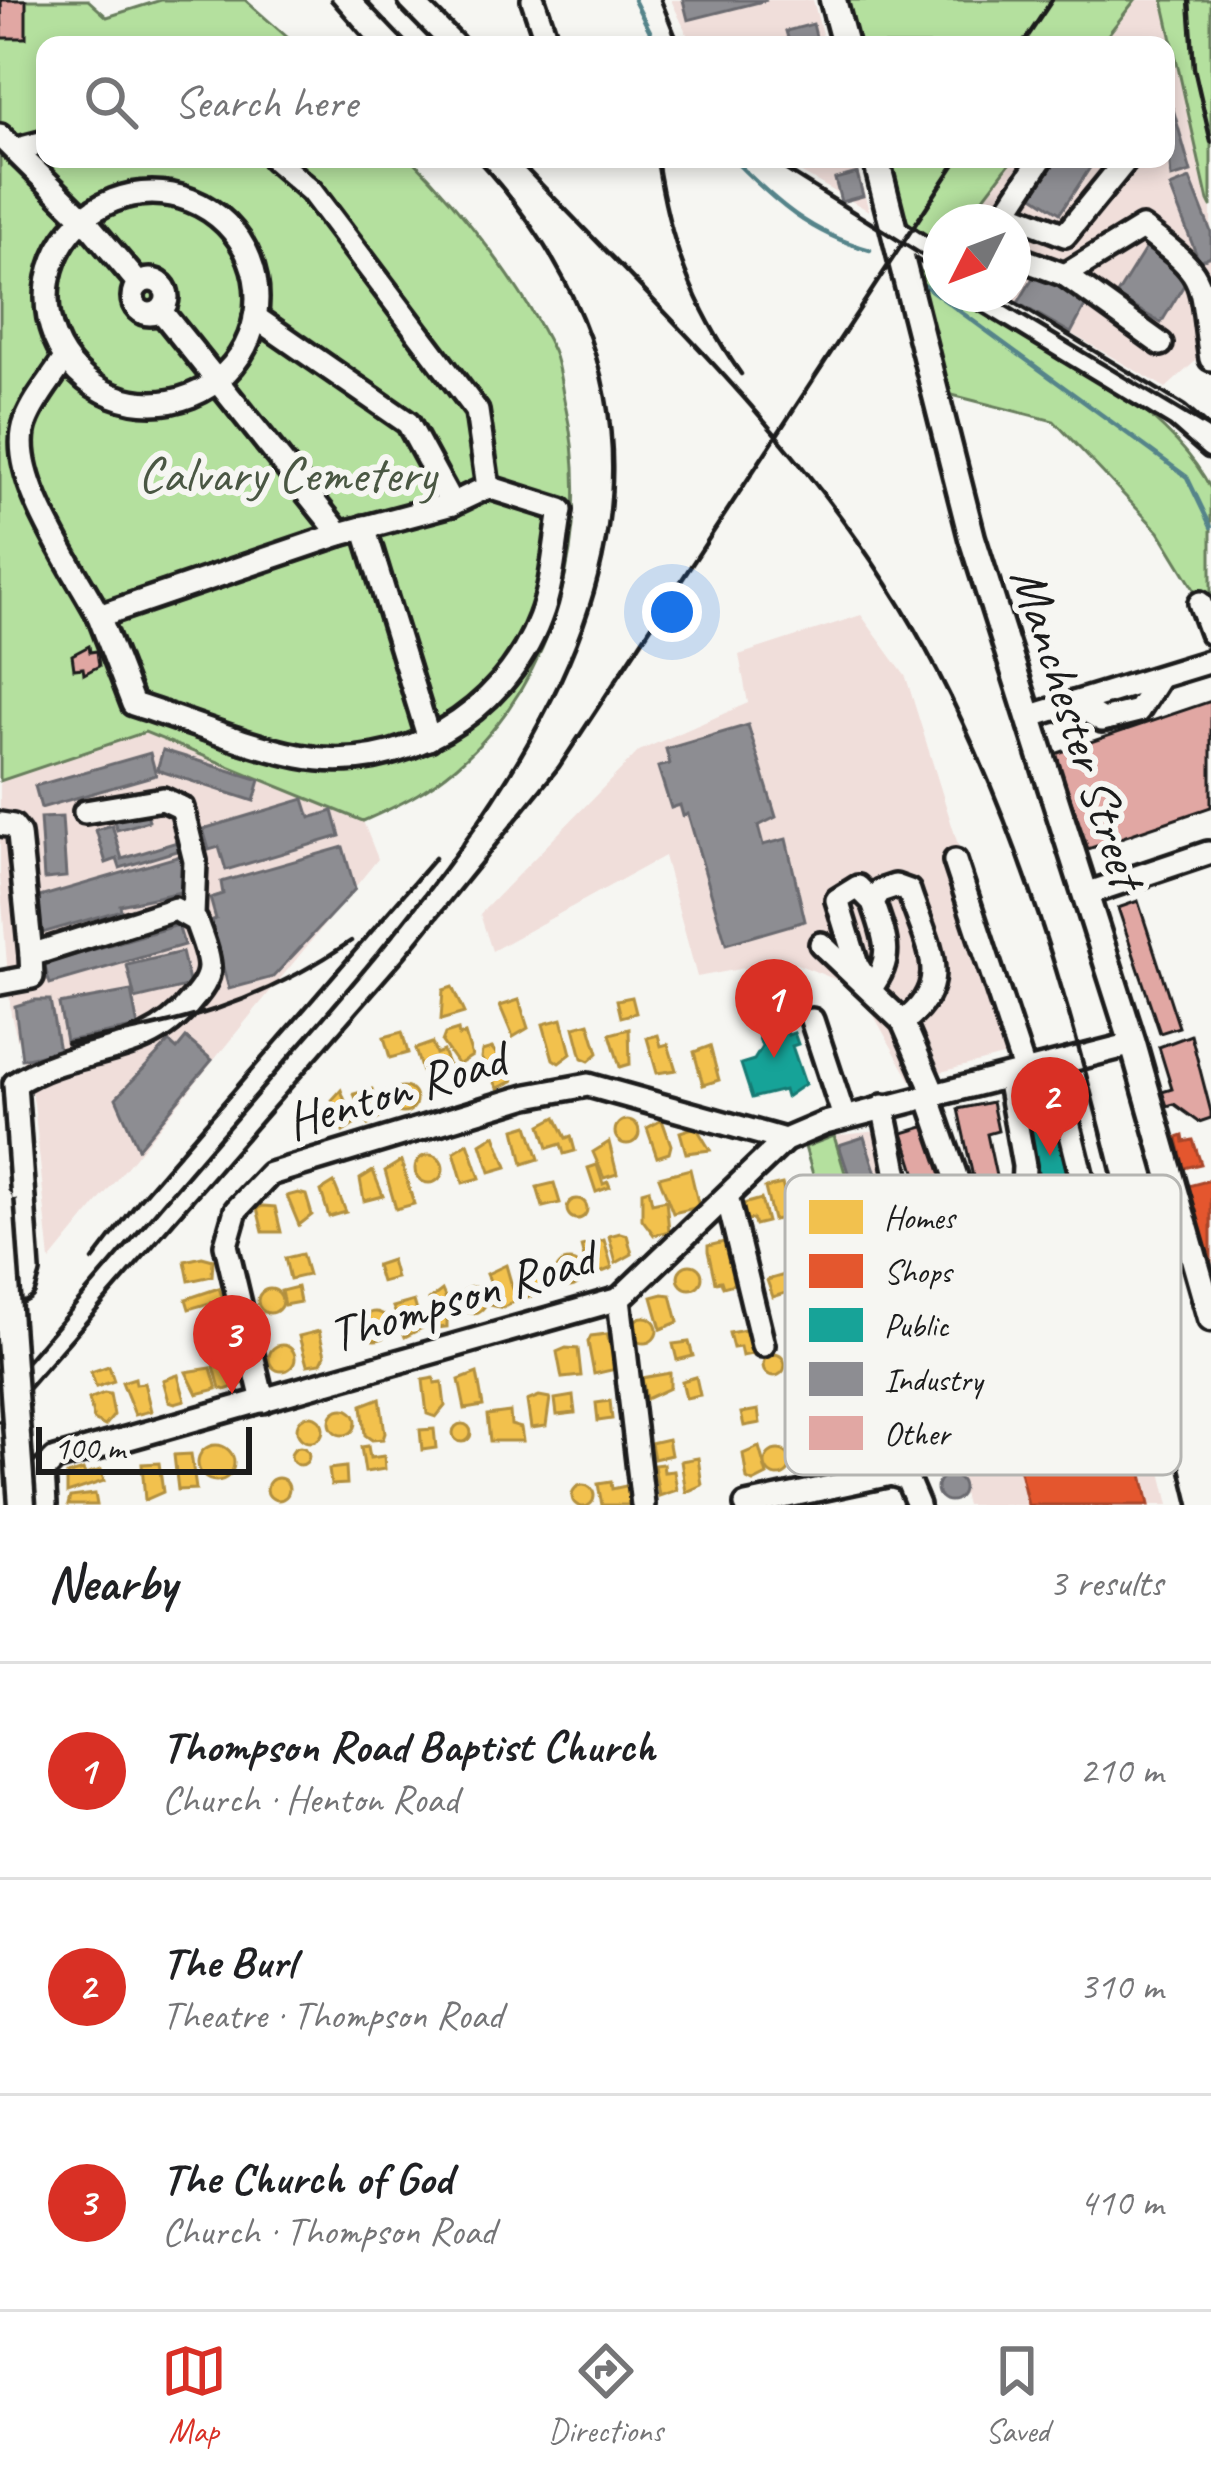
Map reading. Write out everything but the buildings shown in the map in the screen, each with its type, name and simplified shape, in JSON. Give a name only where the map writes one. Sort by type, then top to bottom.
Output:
[{"type":"main road","points":[[832,0],[842,36]]},
{"type":"main road","name":"Manchester Street","points":[[878,168],[972,538],[1170,1175]]},
{"type":"main road","points":[[0,1200],[22,1505]]},
{"type":"main road","name":"Manchester Street","points":[[1181,1213],[1211,1318]]},
{"type":"street","points":[[410,0],[445,36]]},
{"type":"street","points":[[533,0],[545,36]]},
{"type":"street","points":[[9,143],[139,284],[155,280],[164,286],[167,302],[161,311],[340,534]]},
{"type":"street","points":[[284,168],[311,191],[477,411],[488,487]]},
{"type":"street","points":[[1012,204],[1035,168]]},
{"type":"street","points":[[1031,225],[1065,235],[1120,168]]},
{"type":"street","points":[[142,193],[174,195],[204,207],[229,227],[247,254],[256,285],[256,317],[242,352],[218,381],[171,400],[120,399],[89,383],[65,358],[52,331],[48,284],[63,241],[83,218],[111,201],[142,193]]},
{"type":"street","points":[[1065,275],[1142,228],[1193,264],[1201,280],[1211,359]]},
{"type":"street","points":[[893,230],[923,249]]},
{"type":"street","points":[[1031,265],[1065,275],[1161,344]]},
{"type":"street","points":[[1006,312],[1177,416],[1211,446]]},
{"type":"street","points":[[256,317],[408,423],[452,504]]},
{"type":"street","points":[[65,358],[25,423],[23,449],[29,486],[99,616],[133,704],[300,757],[374,760],[450,731],[512,666],[541,618],[562,510],[488,487],[452,504],[340,534],[99,616]]},
{"type":"street","points":[[364,527],[429,739]]},
{"type":"street","points":[[1200,603],[1211,633]]},
{"type":"street","points":[[1028,717],[1211,661]]},
{"type":"street","points":[[0,1301],[22,1288],[28,1271],[8,1082],[155,1037],[174,1024],[204,985],[209,968],[193,916],[194,846],[182,808],[163,799],[86,812]]},
{"type":"street","points":[[0,983],[32,977],[37,954],[7,825]]},
{"type":"street","points":[[1086,894],[1208,853]]},
{"type":"street","points":[[956,861],[1017,1075],[1024,1175]]},
{"type":"street","points":[[873,902],[880,891],[896,886],[909,891],[935,974],[933,992],[903,1022]]},
{"type":"street","points":[[857,887],[873,902],[889,949],[886,969],[872,988],[837,900],[857,887]]},
{"type":"street","points":[[37,954],[175,909],[193,916]]},
{"type":"street","points":[[821,944],[903,1022],[957,1175]]},
{"type":"street","points":[[812,1020],[844,1117]]},
{"type":"street","name":"Thompson Road","points":[[45,1505],[43,1471],[55,1459],[619,1299],[728,1200],[785,1140],[883,1106],[1133,1044]]},
{"type":"street","points":[[1054,1066],[1081,1175]]},
{"type":"street","name":"Henton Road","points":[[263,1401],[226,1245],[236,1210],[270,1174],[528,1096],[588,1085],[785,1140]]},
{"type":"street","points":[[883,1106],[899,1175]]},
{"type":"street","points":[[728,1200],[763,1345]]},
{"type":"street","points":[[619,1299],[643,1505]]},
{"type":"street","points":[[746,1505],[877,1477],[907,1479],[918,1505]]},
{"type":"shaded area","points":[[671,0],[813,0],[823,36],[688,36]]},
{"type":"shaded area","points":[[1135,0],[1163,0],[1171,36],[1107,36]]},
{"type":"shaded area","points":[[1175,52],[1211,207],[1211,347],[1166,388],[1031,311],[1031,204],[979,204],[1006,168],[1175,168]]},
{"type":"shaded area","points":[[798,168],[857,168],[869,211]]},
{"type":"shaded area","points":[[861,615],[906,677],[1022,1051],[910,1080],[859,989],[787,960],[697,977],[664,856],[492,951],[480,914],[639,751],[748,703],[739,655]]},
{"type":"shaded area","points":[[145,732],[363,821],[378,859],[50,1261],[34,1103],[11,1015],[0,877],[0,781]]},
{"type":"shaded area","points":[[894,1129],[910,1175],[845,1175],[834,1136]]},
{"type":"shaded area","points":[[958,1475],[1162,1475],[1169,1505],[966,1505]]},
{"type":"green space","name":"Calvary Cemetery","points":[[0,0],[88,0],[107,17],[161,0],[245,0],[286,36],[36,36],[36,168],[420,168],[490,250],[553,351],[573,452],[570,551],[559,600],[543,647],[492,731],[446,775],[363,821],[145,732],[0,781]]},
{"type":"green space","points":[[843,0],[1135,0],[1107,36],[853,36]]},
{"type":"green space","points":[[1163,0],[1211,0],[1211,207],[1175,54],[1175,36],[1171,36]]},
{"type":"green space","points":[[888,168],[1006,168],[979,204],[923,204],[923,235],[900,216]]},
{"type":"green space","points":[[927,312],[991,312],[1134,402],[1191,458],[1211,489],[1211,617],[1159,532],[1054,421],[948,394]]},
{"type":"green space","points":[[834,1136],[846,1175],[813,1175],[805,1147]]},
{"type":"waterway","points":[[634,0],[652,36]]},
{"type":"waterway","points":[[742,168],[795,215],[829,235],[870,250]]},
{"type":"waterway","points":[[917,280],[1187,477],[1211,527]]},
{"type":"railway","points":[[331,0],[362,36]]},
{"type":"railway","points":[[365,0],[399,36]]},
{"type":"railway","points":[[661,0],[675,36]]},
{"type":"railway","points":[[1028,36],[1052,0]]},
{"type":"railway","points":[[1189,0],[1194,68],[1211,142]]},
{"type":"railway","points":[[0,1392],[381,949],[462,845],[532,737],[583,626],[610,512],[606,396],[564,278],[484,168]]},
{"type":"railway","points":[[526,168],[713,363],[804,470],[887,584],[945,685],[995,795],[1074,1030],[1112,1175]]},
{"type":"railway","points":[[659,168],[668,218],[696,298],[741,374]]},
{"type":"railway","points":[[783,168],[923,256]]},
{"type":"railway","points":[[0,1421],[405,957],[559,767],[952,168]]},
{"type":"railway","points":[[1017,312],[1211,429]]},
{"type":"railway","points":[[93,1260],[139,1200],[435,858]]},
{"type":"railway","points":[[67,1043],[181,1020],[250,997],[351,941]]},
{"type":"railway","points":[[1181,1471],[1189,1505]]},
{"type":"place","name":"Thompson Road Baptist Church","points":[[774,1058]]},
{"type":"place","name":"The Burl","points":[[1050,1156]]},
{"type":"place","name":"The Church of God","points":[[232,1394]]}]
